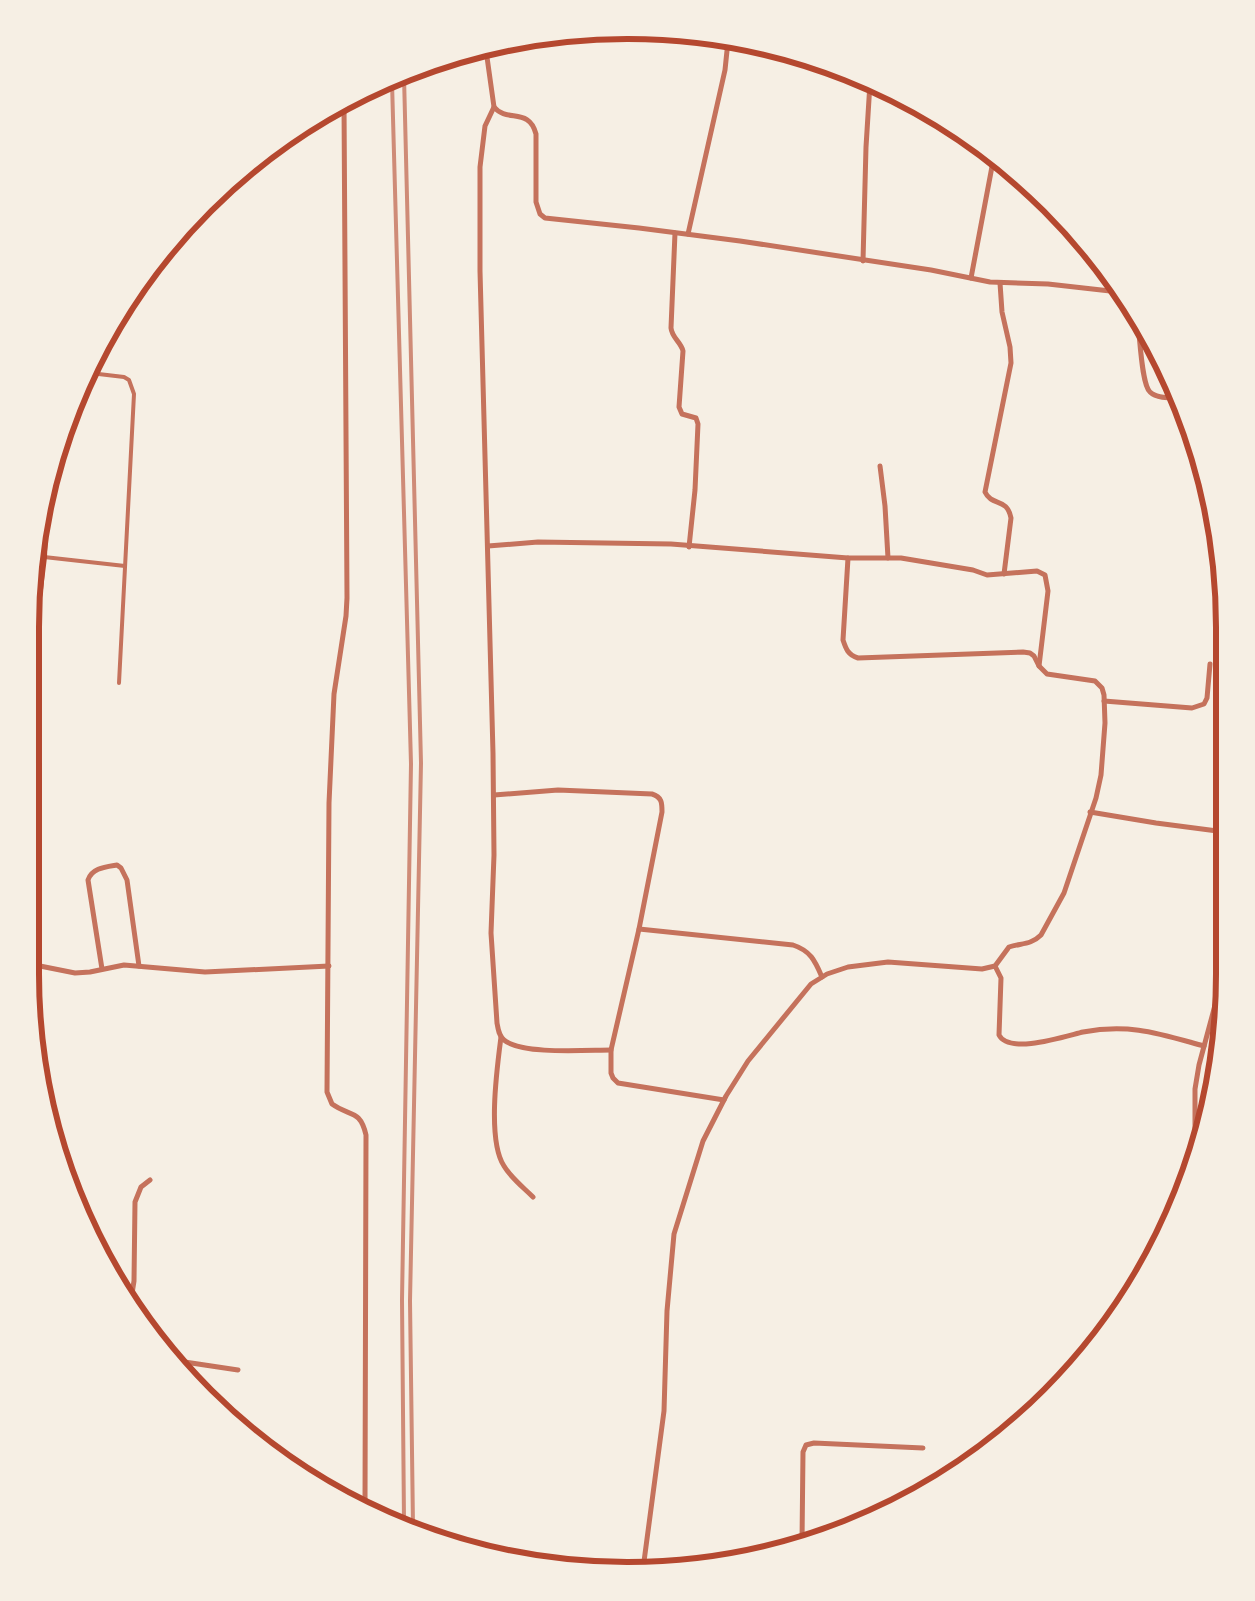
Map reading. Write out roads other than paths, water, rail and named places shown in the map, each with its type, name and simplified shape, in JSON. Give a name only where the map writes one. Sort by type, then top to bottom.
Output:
[{"type":"street","points":[[688,234],[725,70],[727,48]]},
{"type":"street","points":[[487,56],[494,106],[498,112],[526,118],[534,126],[536,134],[536,202],[540,214],[545,218],[675,232],[1000,283],[1048,284],[1111,291]]},
{"type":"street","points":[[863,260],[869,91]]},
{"type":"street","points":[[494,106],[485,126],[480,167],[480,271],[494,795],[491,933],[497,1023],[501,1037],[495,1098],[496,1139],[498,1155],[503,1166],[533,1196]]},
{"type":"street","points":[[344,112],[347,598],[334,694],[329,803],[327,1092],[332,1104],[360,1119],[366,1135],[364,1500]]},
{"type":"street","points":[[972,278],[992,165]]},
{"type":"street","points":[[675,232],[670,328],[672,336],[680,343],[683,352],[679,407],[682,414],[696,418],[698,424],[695,490],[689,546]]},
{"type":"street","points":[[1000,283],[1002,312],[1010,347],[1011,363],[985,492],[990,500],[1003,504],[1010,511],[1011,518],[1004,574]]},
{"type":"street","points":[[1141,340],[1146,386],[1149,391],[1157,396],[1169,397]]},
{"type":"street","points":[[880,466],[885,506],[888,558]]},
{"type":"street","points":[[488,546],[538,542],[671,544],[848,558],[911,559],[947,567],[967,569],[987,575],[1037,571],[1042,573],[1047,580],[1048,591],[1039,666]]},
{"type":"street","points":[[644,1562],[664,1411],[668,1302],[674,1234],[703,1141],[724,1100],[748,1061],[811,984],[822,977],[848,967],[888,962],[976,970],[995,966],[1009,947],[1032,942],[1041,935],[1064,893],[1096,798],[1101,775],[1104,701],[1102,688],[1095,681],[1054,676],[1042,671],[1034,656],[1024,652],[858,658],[852,656],[848,652],[843,640],[848,558]]},
{"type":"street","points":[[1104,701],[1198,707],[1204,704],[1207,698],[1210,664]]},
{"type":"street","points":[[494,795],[558,790],[610,791],[652,794],[660,799],[662,812],[639,929],[611,1050],[613,1078],[618,1083],[724,1100]]},
{"type":"street","points":[[1090,812],[1156,824],[1216,831]]},
{"type":"street","points":[[102,969],[88,880],[90,874],[94,871],[116,865],[121,868],[126,880],[139,966]]},
{"type":"street","points":[[639,929],[793,945],[804,949],[811,955],[822,977]]},
{"type":"street","points":[[39,966],[66,972],[90,972],[124,965],[205,972],[329,966]]},
{"type":"street","points":[[995,966],[1001,978],[1000,1035],[1002,1040],[1006,1042],[1031,1043],[1084,1032],[1131,1028],[1204,1046]]},
{"type":"street","points":[[1196,1127],[1195,1089],[1199,1065],[1215,1004]]},
{"type":"street","points":[[501,1037],[514,1045],[555,1051],[611,1050]]},
{"type":"street","points":[[132,1292],[135,1202],[141,1187],[150,1180]]},
{"type":"street","points":[[185,1362],[238,1370]]},
{"type":"street","points":[[802,1535],[803,1452],[806,1445],[814,1442],[922,1448]]},
{"type":"lane","points":[[96,374],[124,377],[129,380],[134,394],[118,683]]},
{"type":"lane","points":[[43,557],[125,566]]},
{"type":"railway","points":[[404,83],[421,763],[410,1301],[413,1521]]},
{"type":"railway","points":[[392,88],[411,764],[402,1300],[404,1518]]}]
